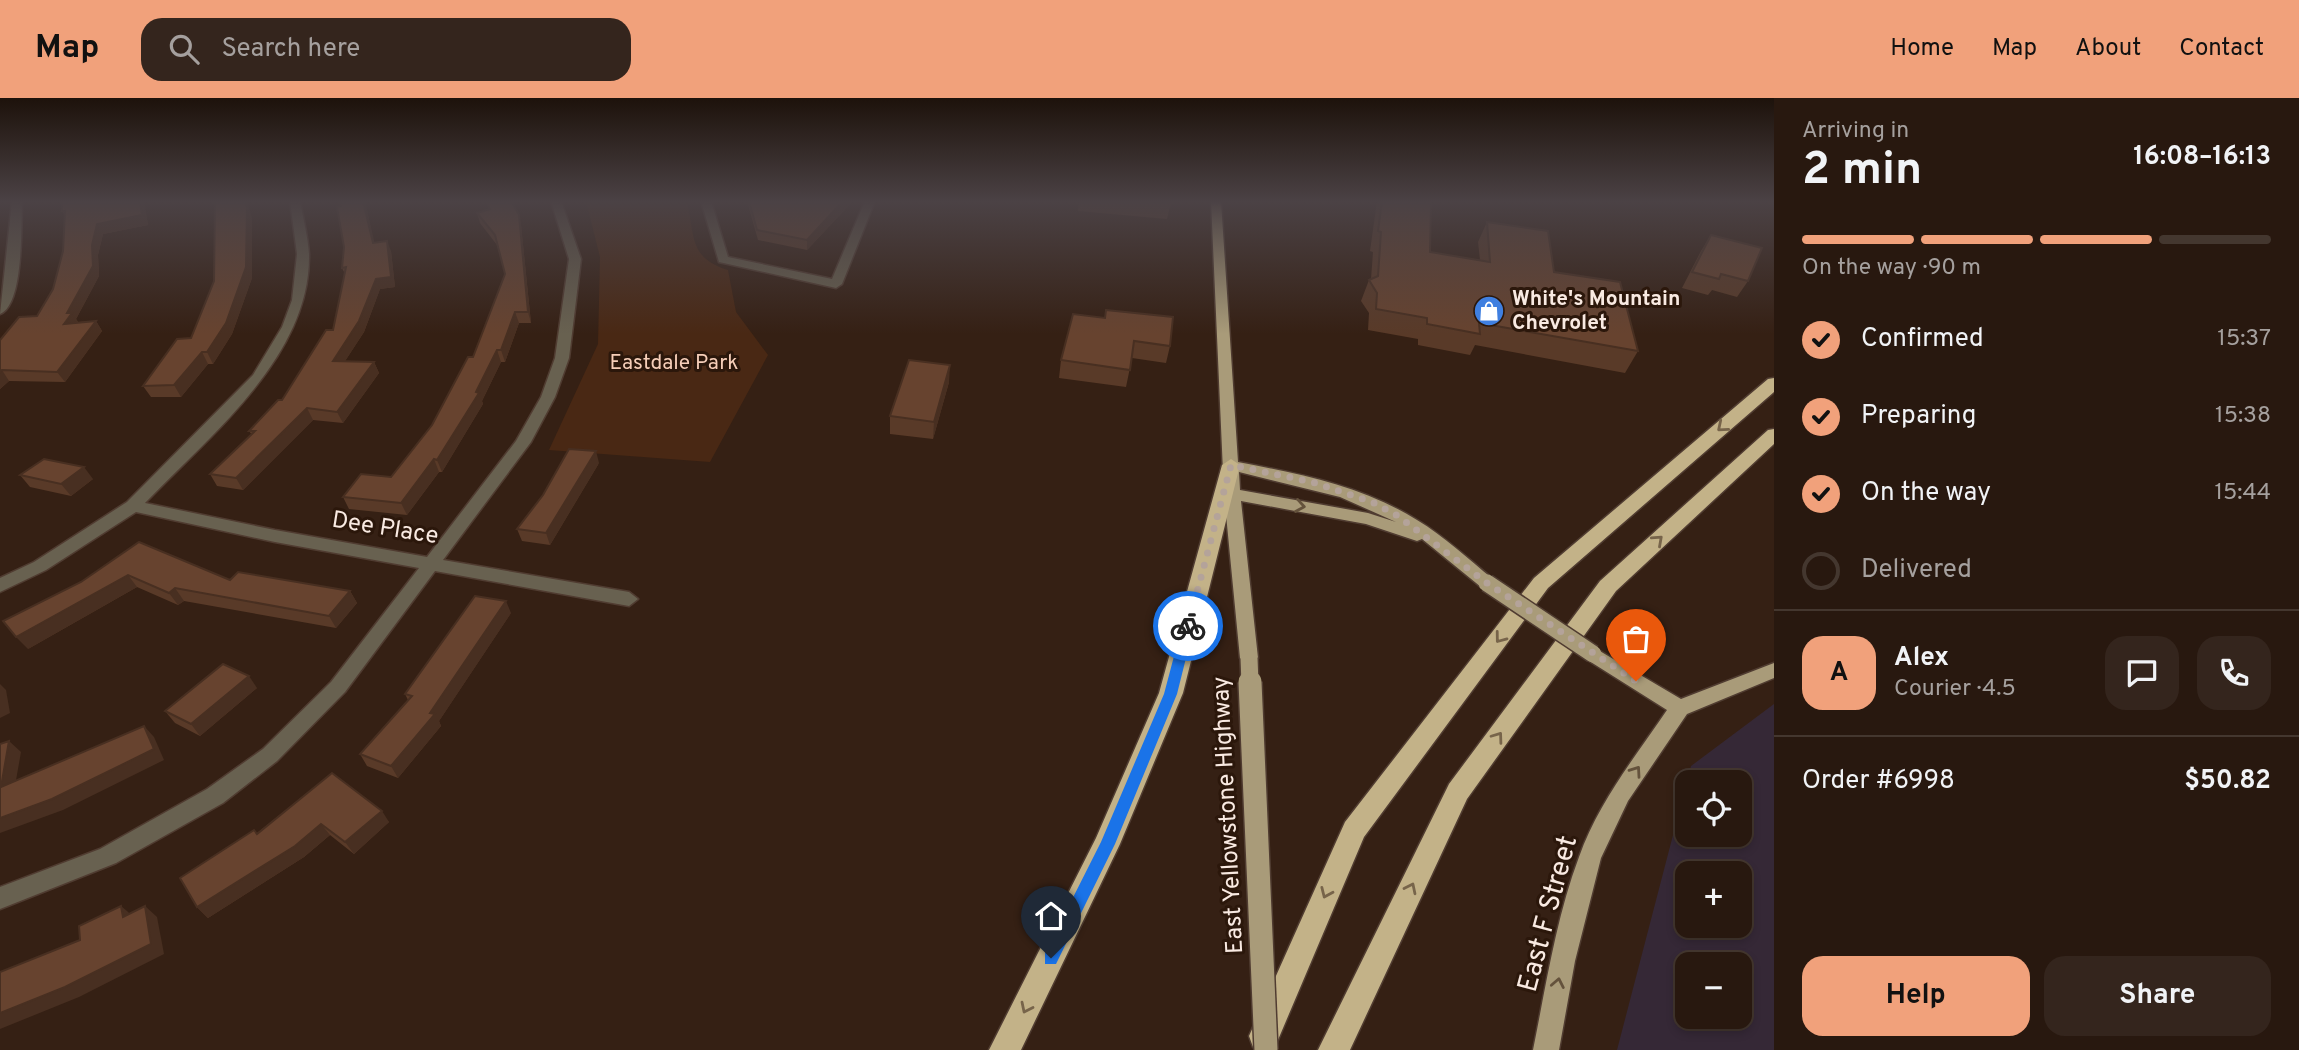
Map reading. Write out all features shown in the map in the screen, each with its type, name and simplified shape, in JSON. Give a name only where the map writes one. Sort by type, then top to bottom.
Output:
[{"type":"highway","points":[[1258,1050],[1354,830],[1541,583],[1774,383]]},
{"type":"highway","points":[[1334,1050],[1458,792],[1608,586],[1774,434]]},
{"type":"highway","points":[[1005,1050],[1107,844],[1171,694],[1231,465]]},
{"type":"main road","name":"East Yellowstone Highway","points":[[1219,245],[1232,494],[1248,658],[1266,1050]]},
{"type":"main road","points":[[1231,465],[1312,482],[1372,502],[1414,525],[1487,583],[1592,654],[1680,708],[1774,670]]},
{"type":"main road","points":[[1232,494],[1368,519],[1430,540]]},
{"type":"main road","name":"East F Street","points":[[1546,1050],[1563,961],[1590,857],[1620,795],[1680,708]]},
{"type":"street","points":[[0,310],[12,286],[14,245]]},
{"type":"street","points":[[0,586],[40,566],[133,506],[250,385],[289,327],[298,300],[302,245]]},
{"type":"street","points":[[0,898],[108,856],[162,829],[243,777],[304,724],[338,687],[523,442],[548,397],[562,358],[575,259],[570,245]]},
{"type":"street","points":[[719,245],[723,259],[836,284],[852,245]]},
{"type":"street","name":"Dee Place","points":[[133,506],[275,536],[434,562],[629,599]]},
{"type":"shaded area","points":[[1774,704],[1774,1050],[1617,1050],[1675,827],[1675,847],[1752,847],[1752,770],[1690,770],[1691,766]]},
{"type":"green space","name":"Eastdale Park","points":[[597,245],[697,245],[706,259],[728,270],[736,312],[768,355],[710,462],[549,450],[598,344],[600,257]]},
{"type":"building","points":[[63,245],[92,245],[93,266],[67,313],[72,313],[64,324],[96,321],[57,372],[0,372],[0,340],[19,317],[37,316],[53,289]]},
{"type":"building","points":[[214,245],[246,245],[246,267],[226,323],[207,352],[202,352],[174,385],[143,386],[177,339],[191,338],[214,281]]},
{"type":"building","points":[[387,245],[391,277],[376,279],[359,321],[333,361],[374,362],[337,412],[307,408],[236,478],[210,474],[255,431],[249,431],[278,400],[282,400],[326,330],[333,330],[346,267],[342,268],[344,247]]},
{"type":"building","points":[[498,245],[522,245],[528,312],[515,312],[501,350],[497,350],[476,392],[479,393],[437,460],[434,459],[401,503],[343,497],[361,474],[391,477],[432,425],[468,357],[473,357],[505,274]]},
{"type":"building","name":"White's Mountain Chevrolet","points":[[1380,245],[1430,245],[1430,252],[1490,262],[1489,245],[1550,245],[1554,272],[1620,282],[1638,351],[1479,323],[1480,334],[1427,324],[1427,318],[1376,309],[1377,293],[1369,280],[1378,276]]},
{"type":"building","points":[[1706,245],[1752,245],[1762,248],[1748,281],[1721,274],[1719,279],[1692,272]]},
{"type":"building","points":[[1106,310],[1173,317],[1170,346],[1134,341],[1130,370],[1061,360],[1073,314],[1105,318]]},
{"type":"building","points":[[909,360],[950,365],[934,422],[890,416]]},
{"type":"building","points":[[569,449],[596,451],[546,533],[517,529],[543,495]]},
{"type":"building","points":[[44,459],[84,467],[61,484],[20,475]]},
{"type":"building","points":[[139,542],[230,580],[238,572],[350,591],[329,616],[175,588],[169,593],[128,575],[16,637],[3,621],[81,582]]},
{"type":"building","points":[[475,596],[506,601],[430,713],[435,714],[391,766],[360,754],[412,696],[405,694]]},
{"type":"building","points":[[223,664],[249,676],[191,724],[165,711]]},
{"type":"building","points":[[144,726],[154,749],[52,799],[0,818],[0,744],[9,741],[1,787]]},
{"type":"building","points":[[332,773],[382,811],[345,842],[321,824],[295,846],[197,907],[180,878],[254,830],[257,834]]},
{"type":"building","points":[[121,906],[123,917],[145,906],[151,944],[65,987],[0,1013],[0,972],[80,940],[79,926]]},
{"type":"way so far","points":[[1188,626],[1231,465],[1312,482],[1372,502],[1414,525],[1487,583],[1636,681]]},
{"type":"place","name":"White's Mountain Chevrolet","points":[[1489,311]]},
{"type":"route","points":[[1051,958],[1107,844],[1171,694],[1188,626]]}]
